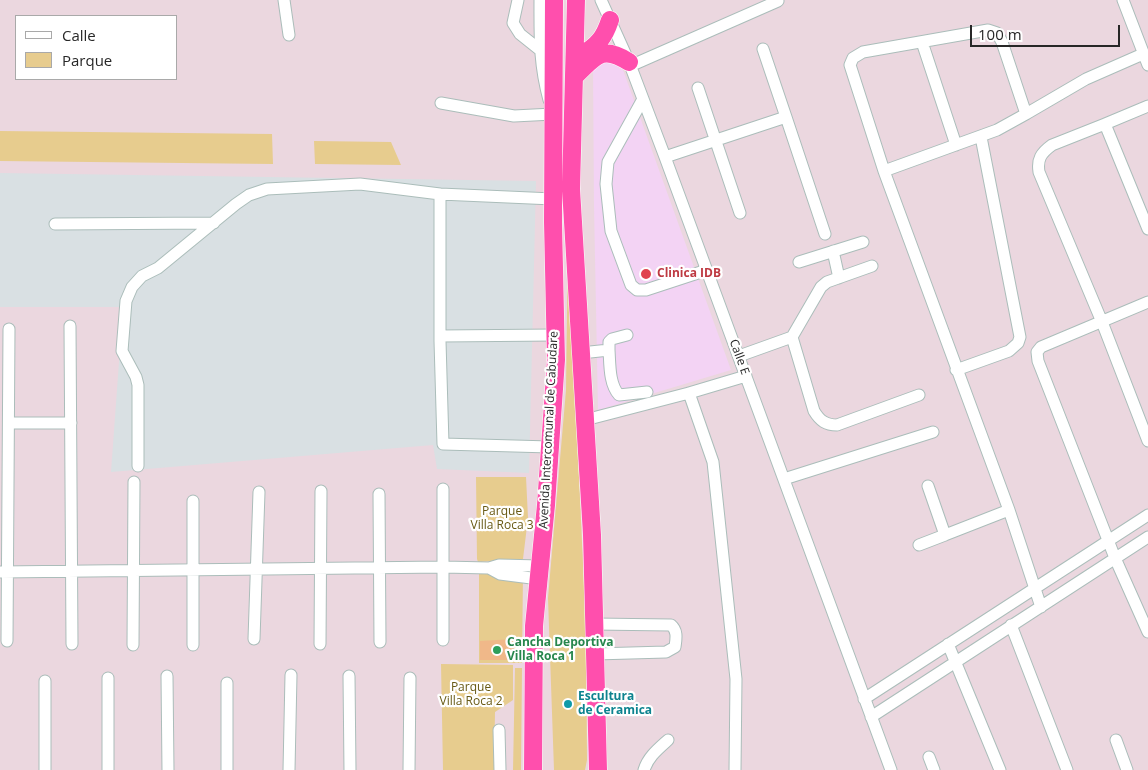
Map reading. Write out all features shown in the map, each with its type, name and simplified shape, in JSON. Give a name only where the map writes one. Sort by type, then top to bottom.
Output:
[{"type":"highway","name":"Avenida Intercomunal de Cabudare","points":[[534,769],[534,626],[540,573],[556,360],[553,115],[554,0]]},
{"type":"highway","name":"Avenida Intercomunal de Cabudare","points":[[576,0],[571,189],[592,535],[596,765]]},
{"type":"highway","points":[[575,68],[599,43],[607,30],[610,20]]},
{"type":"highway","points":[[575,68],[596,56],[607,53],[616,54],[630,64]]},
{"type":"street","points":[[284,0],[288,35]]},
{"type":"street","points":[[518,0],[513,23],[520,34],[540,50]]},
{"type":"street","points":[[441,103],[514,116],[553,115],[543,77],[540,50],[540,0]]},
{"type":"street","name":"Calle E","points":[[601,0],[644,99],[891,770]]},
{"type":"street","points":[[1123,0],[1148,65]]},
{"type":"street","points":[[630,64],[778,1]]},
{"type":"street","points":[[1026,114],[1002,42],[997,33],[988,30],[863,52],[853,58],[850,65],[884,172],[1009,510],[1040,608]]},
{"type":"street","points":[[922,42],[956,145]]},
{"type":"street","points":[[763,49],[825,234]]},
{"type":"street","points":[[884,172],[997,130],[1086,79],[1143,54]]},
{"type":"street","points":[[698,88],[740,213]]},
{"type":"street","points":[[644,99],[608,162],[606,184],[611,231],[631,285],[637,290],[646,290],[707,270]]},
{"type":"street","points":[[1148,106],[1052,145],[1045,150],[1038,164],[1148,441]]},
{"type":"street","points":[[665,156],[786,116]]},
{"type":"street","points":[[1105,124],[1148,229]]},
{"type":"street","points":[[956,370],[1009,352],[1018,343],[1020,337],[981,137]]},
{"type":"street","points":[[138,466],[138,385],[136,377],[122,351],[126,301],[132,287],[142,276],[158,268],[249,195],[267,190],[360,184],[440,194],[554,200]]},
{"type":"street","points":[[440,194],[440,336],[443,444],[550,447]]},
{"type":"street","points":[[55,224],[214,223]]},
{"type":"street","points":[[799,262],[863,242]]},
{"type":"street","points":[[833,251],[839,278]]},
{"type":"street","points":[[739,356],[792,338],[821,287],[827,282],[872,266]]},
{"type":"street","points":[[1148,302],[1041,347],[1037,352],[1038,361],[1115,558],[1148,632]]},
{"type":"street","points":[[70,326],[72,644]]},
{"type":"street","points":[[7,641],[4,572],[9,423],[9,329]]},
{"type":"street","points":[[440,336],[555,335]]},
{"type":"street","points":[[627,335],[612,339],[609,342],[614,390],[619,395],[647,392]]},
{"type":"street","points":[[792,338],[814,411],[819,419],[828,425],[837,425],[919,395]]},
{"type":"street","points":[[581,353],[609,350]]},
{"type":"street","points":[[585,420],[746,376]]},
{"type":"street","points":[[689,393],[713,462],[736,679],[735,770]]},
{"type":"street","points":[[9,423],[71,423]]},
{"type":"street","points":[[784,479],[933,432]]},
{"type":"street","points":[[132,645],[134,482]]},
{"type":"street","points":[[928,486],[945,535]]},
{"type":"street","points":[[443,489],[443,640]]},
{"type":"street","points":[[320,644],[321,491]]},
{"type":"street","points":[[254,639],[259,492]]},
{"type":"street","points":[[379,494],[380,642]]},
{"type":"street","points":[[193,501],[194,645]]},
{"type":"street","points":[[919,545],[1009,510]]},
{"type":"street","points":[[864,699],[1148,515]]},
{"type":"street","points":[[871,717],[1148,537]]},
{"type":"street","points":[[4,572],[489,568],[499,565],[540,573]]},
{"type":"street","points":[[594,624],[671,624],[677,636],[674,647],[666,652],[595,654]]},
{"type":"street","points":[[1011,625],[1067,770]]},
{"type":"street","points":[[948,644],[1000,770]]},
{"type":"street","points":[[289,770],[290,675]]},
{"type":"street","points":[[167,676],[168,770]]},
{"type":"street","points":[[350,676],[350,770]]},
{"type":"street","points":[[108,678],[108,770]]},
{"type":"street","points":[[410,678],[410,770]]},
{"type":"street","points":[[45,681],[45,770]]},
{"type":"street","points":[[227,684],[227,770]]},
{"type":"street","points":[[499,730],[500,770]]},
{"type":"street","points":[[644,770],[656,750],[668,740]]},
{"type":"street","points":[[1116,740],[1127,770]]},
{"type":"street","points":[[929,757],[934,770]]},
{"type":"shaded area","name":"Clinica IDB","points":[[608,60],[623,70],[731,370],[598,410],[593,66]]},
{"type":"shaded area","points":[[0,173],[536,181],[529,473],[437,469],[433,445],[111,472],[123,307],[0,307]]},
{"type":"shaded area","name":"Cancha Deportiva Villa Roca 1","points":[[514,639],[514,660],[480,660],[480,641]]},
{"type":"green space","points":[[0,131],[272,134],[273,164],[0,161]]},
{"type":"green space","points":[[314,141],[391,142],[401,165],[315,164]]},
{"type":"green space","points":[[568,239],[586,629],[587,760],[585,770],[554,770],[548,598],[566,390]]},
{"type":"green space","name":"Parque Villa Roca 3","points":[[476,477],[526,477],[528,518],[523,559],[478,562]]},
{"type":"green space","points":[[479,573],[523,573],[522,663],[479,663]]},
{"type":"green space","name":"Parque Villa Roca 2","points":[[441,664],[513,665],[513,700],[495,712],[494,770],[443,770]]},
{"type":"green space","points":[[515,668],[522,668],[521,770],[513,770]]},
{"type":"place","name":"Clinica IDB","points":[[646,274]]},
{"type":"place","name":"Cancha Deportiva Villa Roca 1","points":[[497,650]]},
{"type":"place","name":"Escultura de Ceramica","points":[[568,704]]}]
